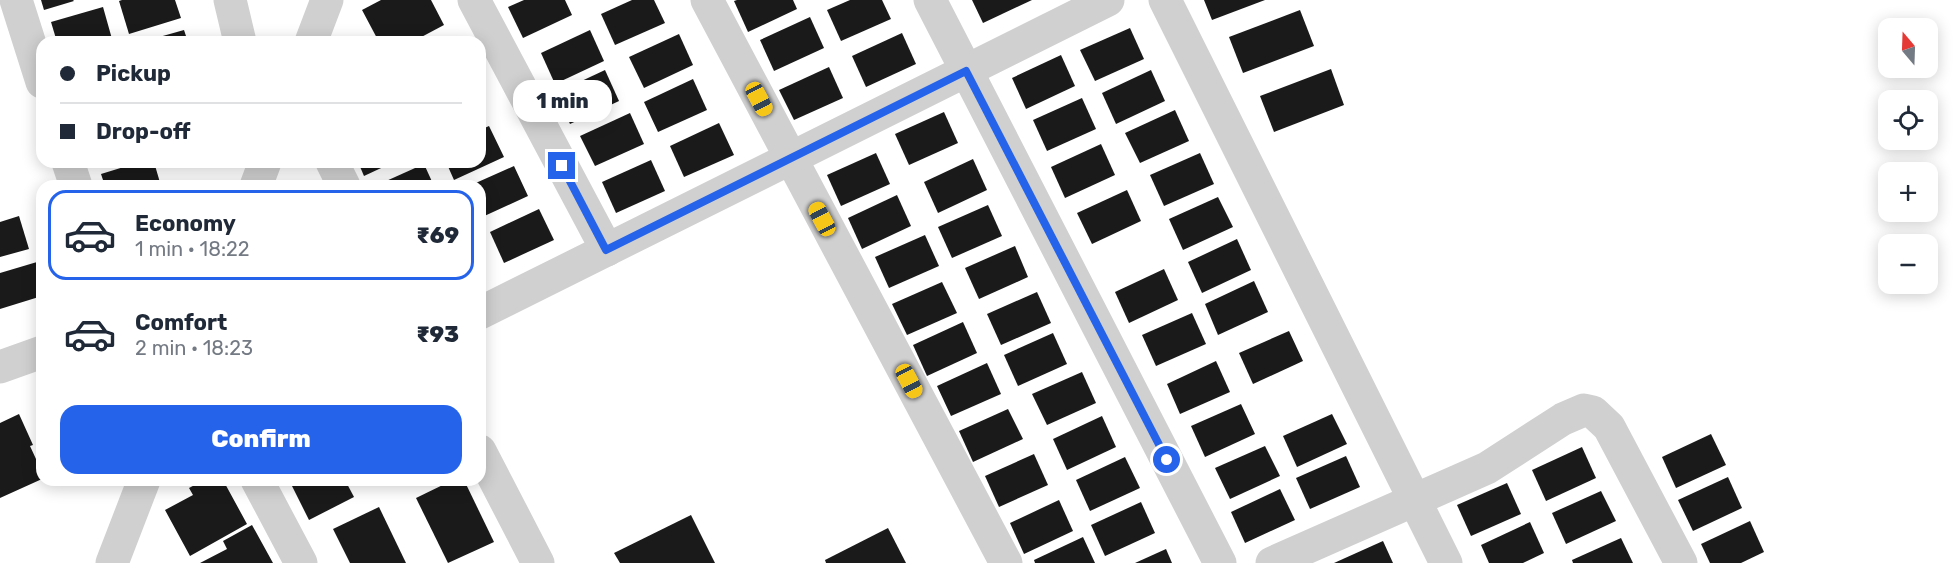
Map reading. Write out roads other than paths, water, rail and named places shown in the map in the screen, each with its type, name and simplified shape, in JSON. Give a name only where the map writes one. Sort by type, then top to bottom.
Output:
[{"type":"street","points":[[16,0],[36,63]]},
{"type":"street","points":[[230,0],[239,36]]},
{"type":"street","points":[[313,36],[327,0]]},
{"type":"street","points":[[474,0],[606,250]]},
{"type":"street","points":[[707,0],[1006,563]]},
{"type":"street","points":[[930,0],[1220,563]]},
{"type":"street","points":[[486,310],[1108,0]]},
{"type":"street","points":[[1165,0],[1446,563]]},
{"type":"street","points":[[0,367],[36,354]]},
{"type":"street","points":[[1272,563],[1487,468],[1563,419],[1584,410],[1593,412],[1609,427],[1681,563]]},
{"type":"street","points":[[486,463],[538,563]]},
{"type":"street","points":[[112,563],[142,486]]},
{"type":"street","points":[[260,486],[301,563]]}]
